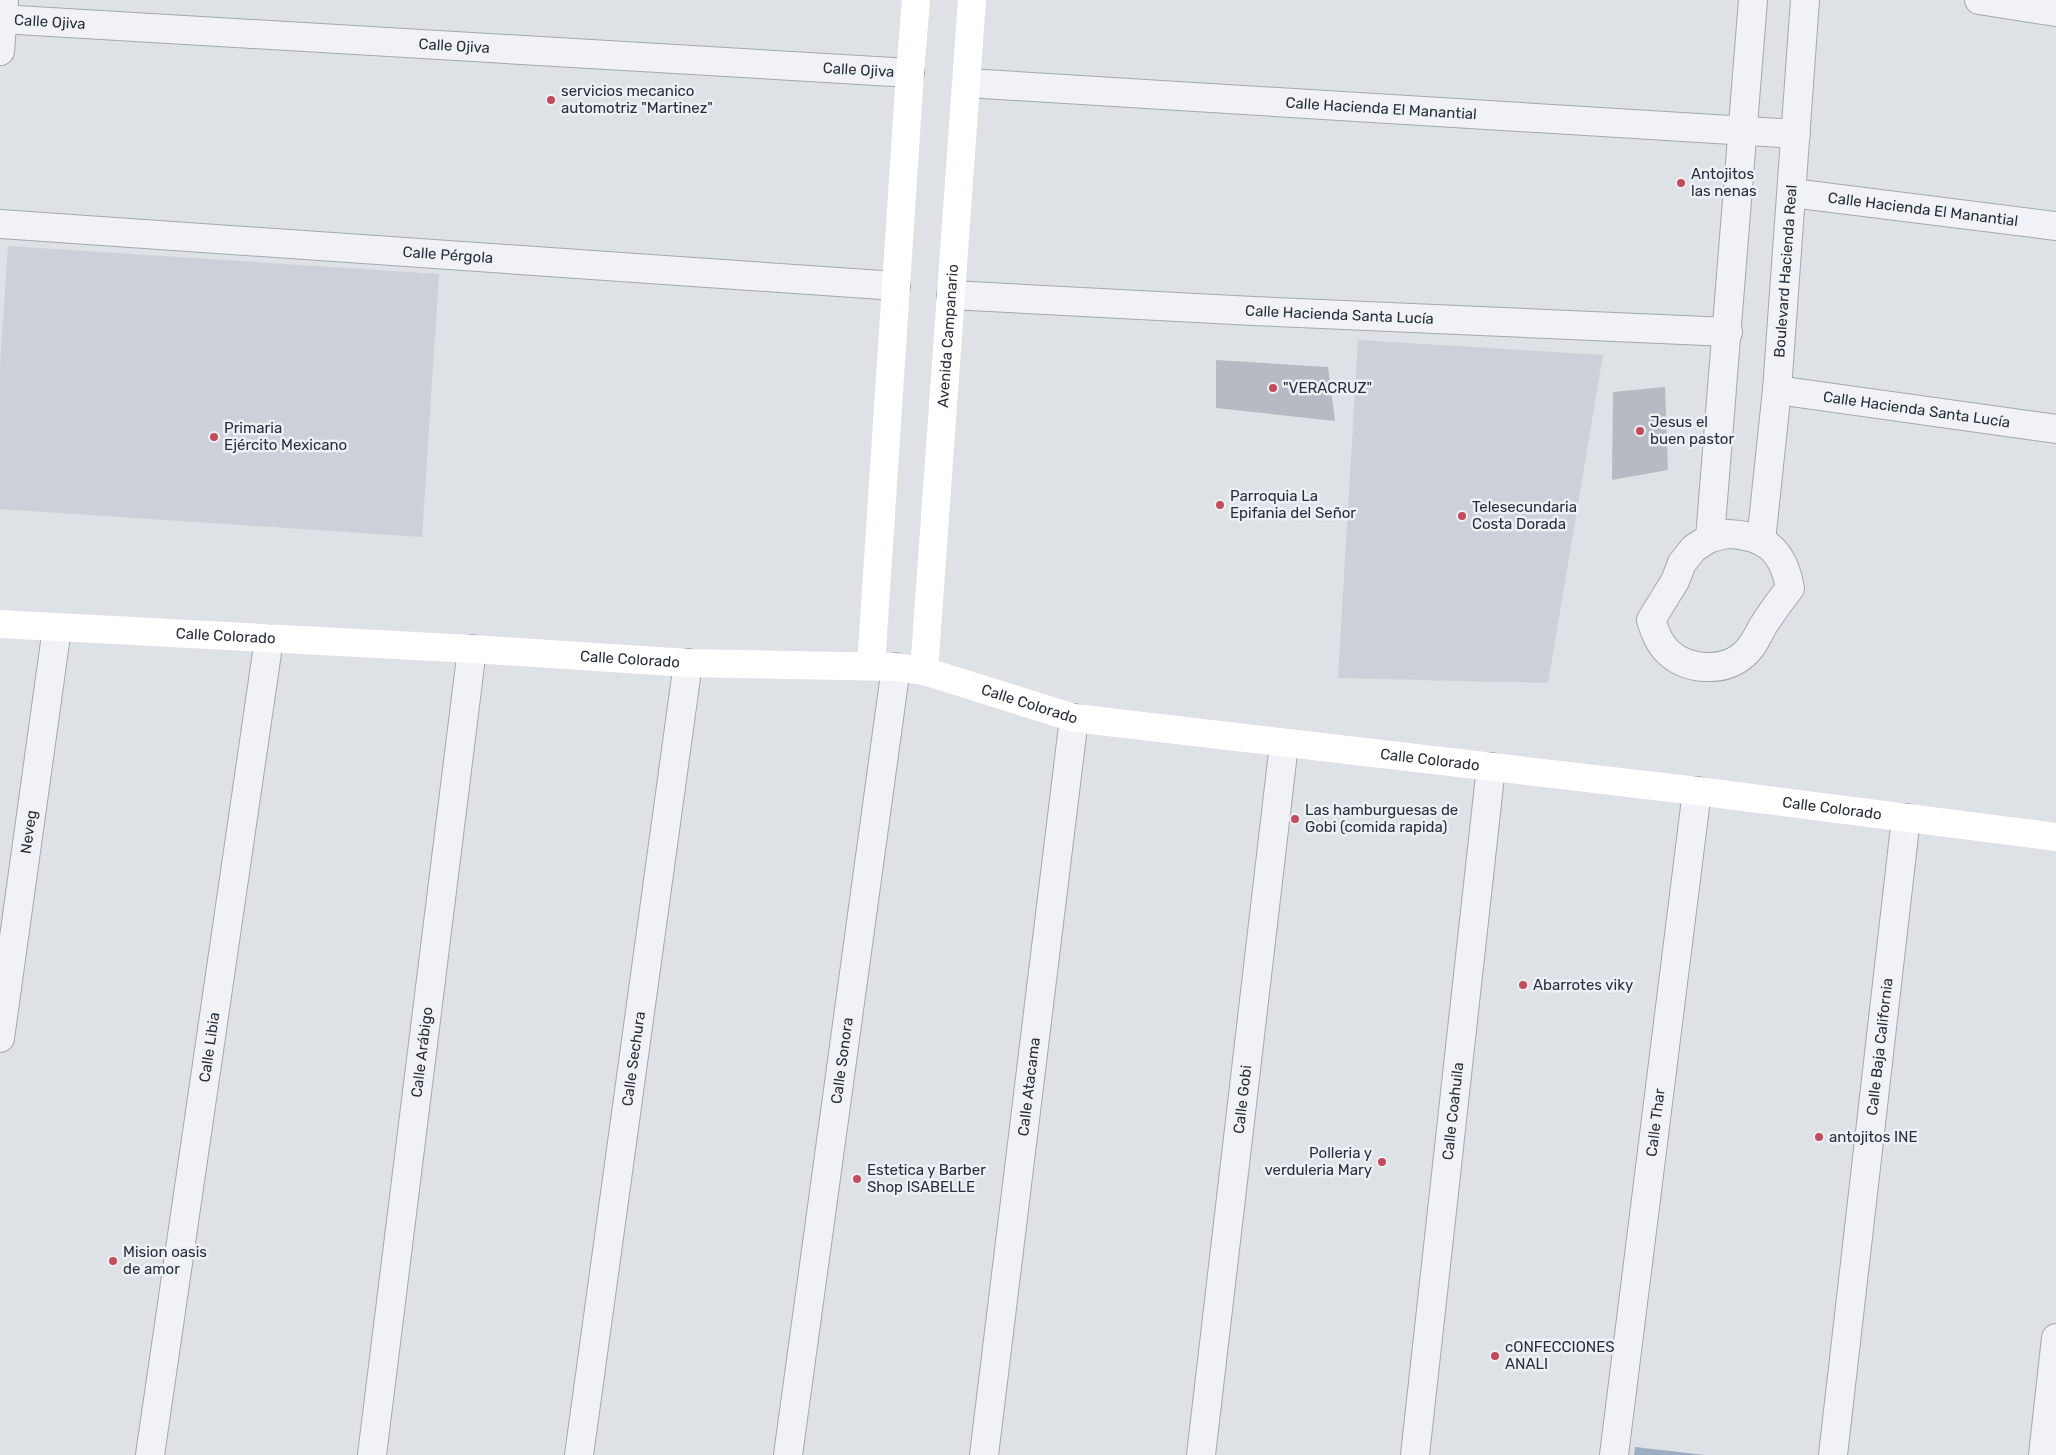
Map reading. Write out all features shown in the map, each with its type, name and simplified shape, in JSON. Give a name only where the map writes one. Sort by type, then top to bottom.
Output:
[{"type":"street","points":[[884,666],[896,286],[916,0]]},
{"type":"street","name":"Avenida Campanario","points":[[924,671],[972,0]]},
{"type":"street","points":[[1710,538],[1728,332],[1753,0]]},
{"type":"street","name":"Boulevard Hacienda Real","points":[[1761,541],[1776,390],[1805,0]]},
{"type":"street","points":[[1979,0],[2056,12]]},
{"type":"street","points":[[0,51],[2,12]]},
{"type":"street","name":"Calle Ojiva","points":[[2,12],[910,73]]},
{"type":"street","name":"Calle Hacienda El Manantial","points":[[966,83],[1796,134]]},
{"type":"street","name":"Calle Hacienda El Manantial","points":[[1792,193],[2056,226]]},
{"type":"street","name":"Calle Pérgola","points":[[0,224],[896,286]]},
{"type":"street","name":"Calle Hacienda Santa Lucía","points":[[951,295],[1253,311],[1728,332]]},
{"type":"street","name":"Calle Hacienda Santa Lucía","points":[[1776,390],[2056,430]]},
{"type":"street","points":[[1727,534],[1745,534],[1761,541],[1776,553],[1786,569],[1790,588],[1763,626],[1755,643],[1741,657],[1724,665],[1704,667],[1686,663],[1669,653],[1657,638],[1651,620],[1675,582],[1682,563],[1694,548],[1710,538],[1727,534]]},
{"type":"street","name":"Calle Colorado","points":[[0,624],[472,649],[688,663],[884,666],[924,671],[1074,718],[1697,791],[2056,837]]},
{"type":"street","name":"Neveg","points":[[0,1038],[57,628]]},
{"type":"street","name":"Calle Libia","points":[[150,1455],[269,638]]},
{"type":"street","name":"Calle Arábigo","points":[[372,1455],[472,649]]},
{"type":"street","name":"Calle Sechura","points":[[579,1455],[688,663]]},
{"type":"street","name":"Calle Sonora","points":[[788,1455],[884,666]]},
{"type":"street","name":"Calle Atacama","points":[[984,1455],[1074,718]]},
{"type":"street","name":"Calle Gobi","points":[[1201,1455],[1284,744]]},
{"type":"street","name":"Calle Coahuila","points":[[1415,1455],[1491,767]]},
{"type":"street","name":"Calle Thar","points":[[1614,1455],[1697,791]]},
{"type":"street","name":"Calle Baja California","points":[[1833,1455],[1906,818]]},
{"type":"street","points":[[2043,1455],[2056,1338]]},
{"type":"shaded area","name":"Primaria Ejército Mexicano","points":[[8,246],[439,274],[422,537],[0,509],[0,365]]},
{"type":"shaded area","name":"Telesecundaria Costa Dorada","points":[[1358,340],[1603,355],[1548,683],[1338,678]]},
{"type":"water","points":[[1635,1447],[1705,1455],[1634,1455]]},
{"type":"building","name":"\"VERACRUZ\"","points":[[1216,360],[1328,367],[1335,421],[1216,408]]},
{"type":"building","name":"Jesus el buen pastor","points":[[1665,387],[1668,470],[1612,480],[1613,392]]},
{"type":"place","name":"servicios mecanico automotriz \"Martinez\"","points":[[551,100]]},
{"type":"place","name":"Antojitos las nenas","points":[[1681,183]]},
{"type":"place","name":"\"VERACRUZ\"","points":[[1273,388]]},
{"type":"place","name":"Jesus el buen pastor","points":[[1640,431]]},
{"type":"place","name":"Primaria Ejército Mexicano","points":[[214,437]]},
{"type":"place","name":"Parroquia La Epifania del Señor","points":[[1220,505]]},
{"type":"place","name":"Telesecundaria Costa Dorada","points":[[1462,516]]},
{"type":"place","name":"Las hamburguesas de Gobi (comida rapida)","points":[[1295,819]]},
{"type":"place","name":"Abarrotes viky","points":[[1523,985]]},
{"type":"place","name":"antojitos INE","points":[[1819,1137]]},
{"type":"place","name":"Polleria y verduleria Mary","points":[[1382,1162]]},
{"type":"place","name":"Estetica y Barber Shop ISABELLE","points":[[857,1179]]},
{"type":"place","name":"Mision oasis de amor","points":[[113,1261]]},
{"type":"place","name":"cONFECCIONES ANALI","points":[[1495,1356]]}]
